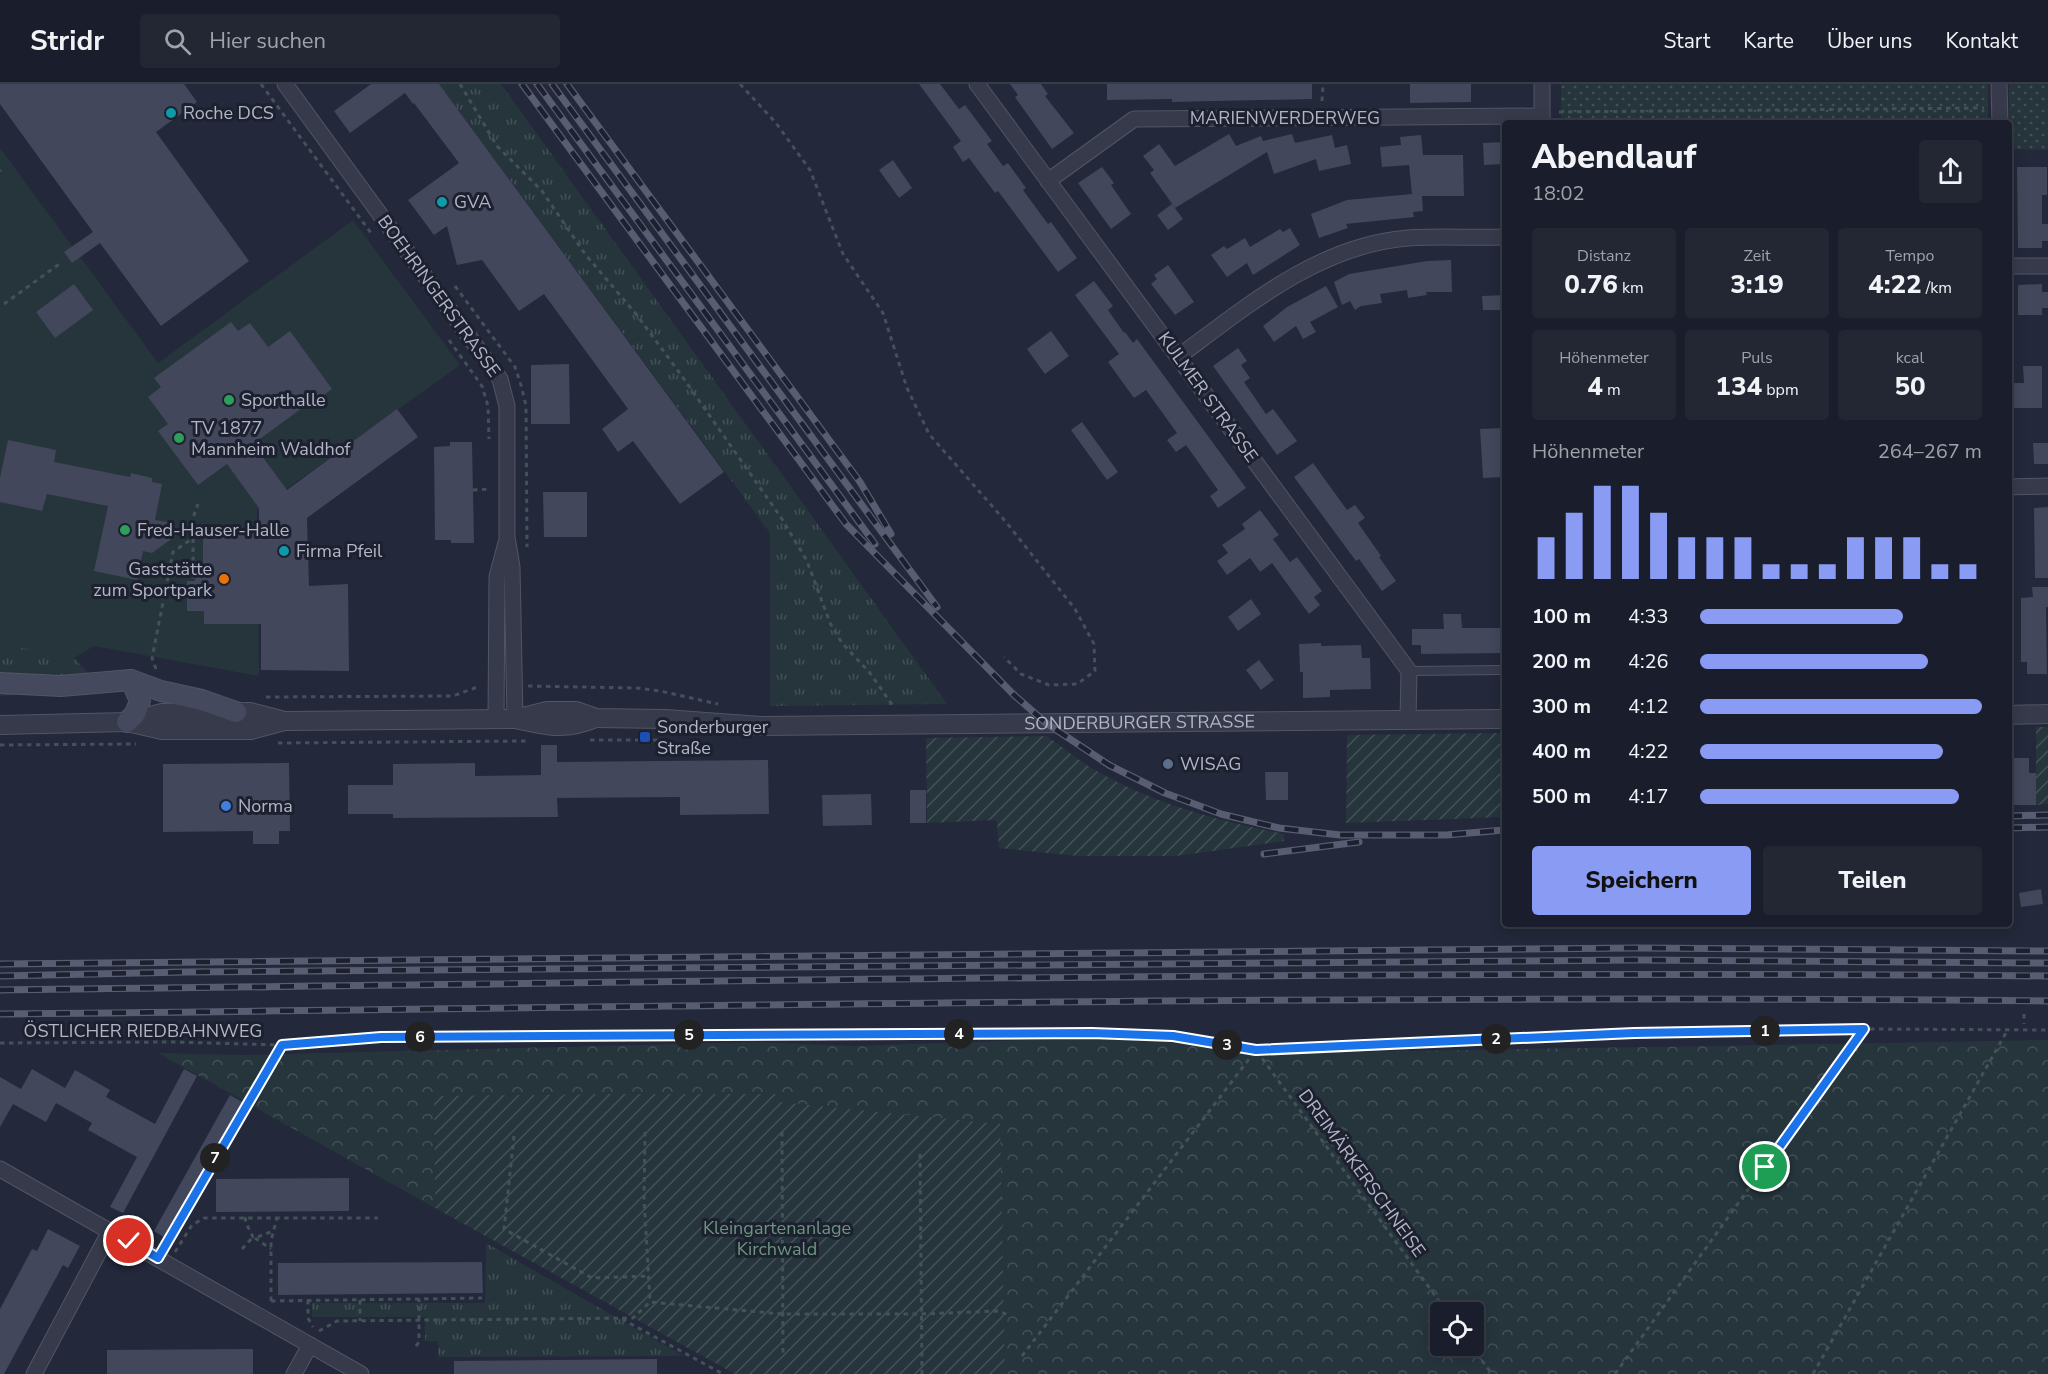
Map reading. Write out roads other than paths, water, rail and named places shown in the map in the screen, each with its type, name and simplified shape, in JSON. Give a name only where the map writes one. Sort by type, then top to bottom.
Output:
[{"type":"main road","points":[[127,722],[135,714],[140,701],[131,680]]},
{"type":"main road","points":[[0,683],[61,686],[131,680],[161,692],[202,700],[236,712]]},
{"type":"street","name":"BOEHRINGERSTRASSE","points":[[285,84],[500,379],[507,406],[507,537],[512,567],[515,719]]},
{"type":"street","name":"KULMER STRASSE","points":[[977,84],[1409,671]]},
{"type":"street","points":[[1542,84],[1542,117]]},
{"type":"street","points":[[1999,84],[2000,115]]},
{"type":"street","name":"MARIENWERDERWEG","points":[[1048,181],[1134,119],[1542,117]]},
{"type":"street","points":[[1178,357],[1256,300],[1299,273],[1352,250],[1407,238],[1502,237]]},
{"type":"street","points":[[2012,266],[2048,266]]},
{"type":"street","points":[[2012,487],[2048,486]]},
{"type":"street","name":"BOEHRINGERSTRASSE","points":[[496,719],[497,577],[507,537]]},
{"type":"street","points":[[1408,719],[1409,671]]},
{"type":"street","name":"SONDERBURGER STRASSE","points":[[127,722],[162,730],[251,730],[284,721],[515,719],[553,711],[576,711],[596,718],[665,719],[761,726],[1502,718]]},
{"type":"street","name":"SONDERBURGER STRASSE","points":[[0,724],[127,722],[162,713],[236,712],[250,712],[284,721]]},
{"type":"street","points":[[2012,715],[2048,714]]},
{"type":"street","points":[[0,1169],[361,1374]]},
{"type":"street","points":[[34,1374],[110,1231]]},
{"type":"street","points":[[294,1374],[310,1345]]},
{"type":"lane","points":[[1409,671],[1502,670]]},
{"type":"railway","points":[[522,84],[846,524],[1013,694],[1046,723],[1109,765],[1165,793],[1221,814],[1279,828],[1340,835],[1446,835],[1502,830]]},
{"type":"railway","points":[[537,84],[875,544]]},
{"type":"railway","points":[[552,84],[937,607]]},
{"type":"railway","points":[[567,84],[860,482],[891,534]]},
{"type":"railway","points":[[2012,816],[2048,815]]},
{"type":"railway","points":[[2012,828],[2048,827]]},
{"type":"railway","points":[[1264,854],[1359,842]]},
{"type":"railway","points":[[0,964],[1636,948],[2048,951]]},
{"type":"railway","points":[[0,976],[186,972],[1635,960],[2048,963]]},
{"type":"railway","points":[[0,990],[1280,976],[2048,976]]},
{"type":"railway","points":[[0,1014],[1280,1000],[2048,1001]]},
{"type":"place","name":"Roche DCS","points":[[171,113]]},
{"type":"place","name":"GVA","points":[[442,202]]},
{"type":"place","name":"Sporthalle","points":[[229,400]]},
{"type":"place","name":"TV 1877 Mannheim Waldhof","points":[[179,438]]},
{"type":"place","name":"Fred-Hauser-Halle","points":[[125,530]]},
{"type":"place","name":"Firma Pfeil","points":[[284,551]]},
{"type":"place","name":"Gaststätte zum Sportpark","points":[[224,579]]},
{"type":"place","name":"Sonderburger Straße","points":[[645,737]]},
{"type":"place","name":"WISAG","points":[[1168,764]]},
{"type":"place","name":"Norma","points":[[226,806]]},
{"type":"park label","name":"Kleingartenanlage Kirchwald","points":[[777,1238]]}]
